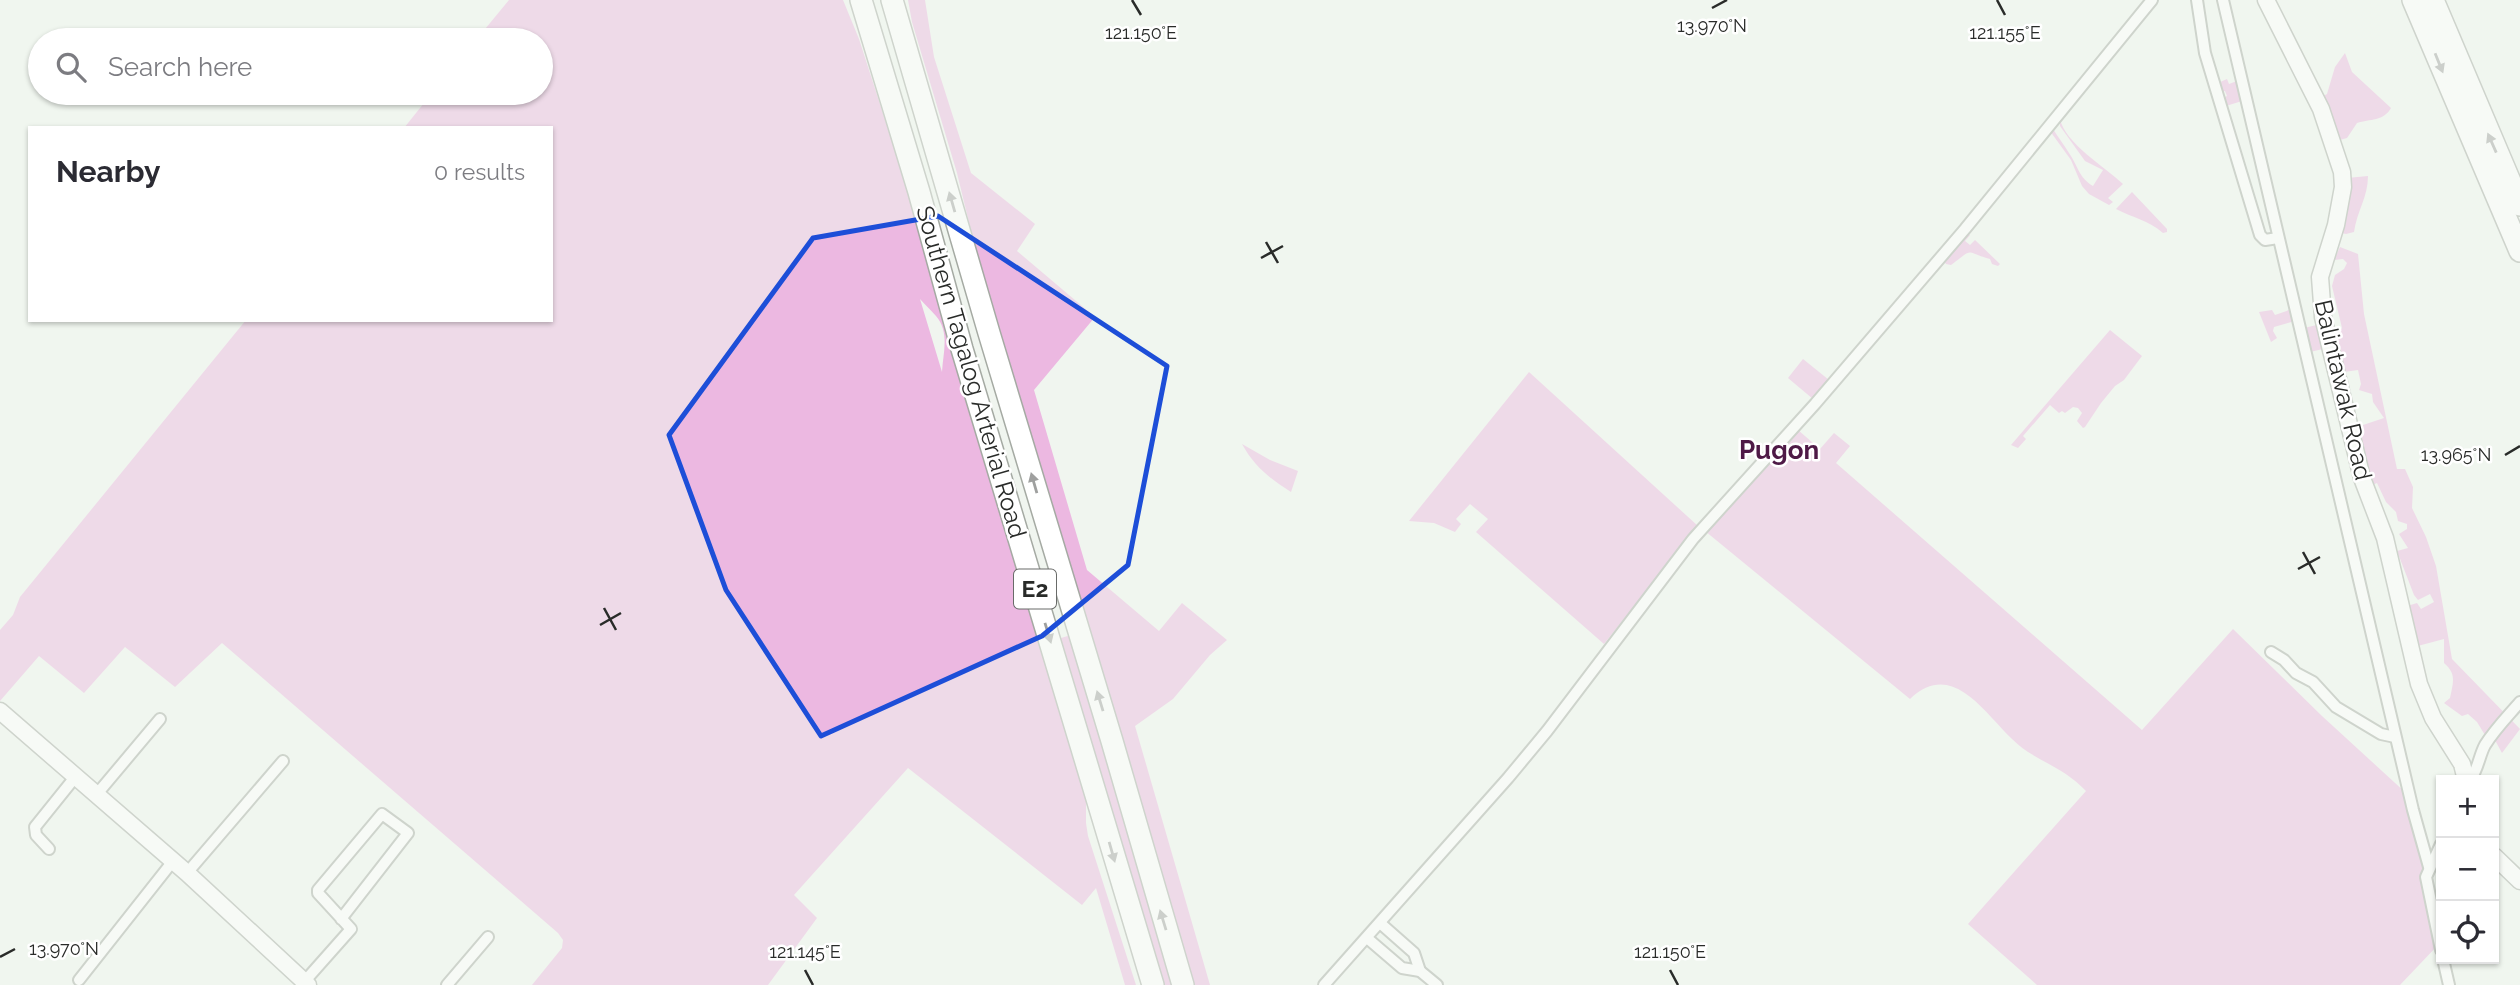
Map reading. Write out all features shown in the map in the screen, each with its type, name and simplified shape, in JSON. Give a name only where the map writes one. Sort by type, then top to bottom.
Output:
[{"type":"highway","points":[[850,0],[891,104]]},
{"type":"highway","name":"Southern Tagalog Arterial Road","points":[[861,0],[1153,985]]},
{"type":"highway","name":"Southern Tagalog Arterial Road","points":[[892,0],[1183,985]]},
{"type":"highway","points":[[903,0],[932,135]]},
{"type":"highway","points":[[2413,0],[2498,177],[2520,205]]},
{"type":"highway","points":[[2433,0],[2498,177],[2520,251]]},
{"type":"street","points":[[1324,985],[1539,741],[1693,539],[1815,404],[1965,229],[2152,0]]},
{"type":"street","points":[[2197,0],[2205,53],[2260,235],[2265,240],[2277,238]]},
{"type":"street","points":[[2223,0],[2395,737],[2430,867]]},
{"type":"street","name":"Balintawak Road","points":[[2266,0],[2318,102],[2342,172],[2343,187],[2336,225],[2320,277],[2323,317],[2362,478],[2385,538],[2419,684],[2434,718],[2461,761],[2466,775]]},
{"type":"street","points":[[2271,652],[2284,660],[2296,673],[2313,682],[2336,707],[2384,735],[2395,737]]},
{"type":"street","points":[[2474,775],[2483,748],[2520,702]]},
{"type":"street","points":[[0,711],[187,873],[306,984],[351,931],[317,892],[382,814],[408,833],[341,919]]},
{"type":"street","points":[[97,794],[160,719]]},
{"type":"street","points":[[187,873],[283,761]]},
{"type":"street","points":[[49,849],[36,835],[35,827],[76,776]]},
{"type":"street","points":[[2436,854],[2427,879],[2436,925]]},
{"type":"street","points":[[79,980],[173,861]]},
{"type":"street","points":[[2499,861],[2520,881]]},
{"type":"street","points":[[1380,923],[1414,953],[1420,971]]},
{"type":"street","points":[[447,985],[488,937]]},
{"type":"street","points":[[1367,938],[1402,968],[1420,971],[1437,985]]},
{"type":"street","points":[[2444,964],[2449,985]]},
{"type":"highlighted area","points":[[938,216],[1167,366],[1128,565],[1042,636],[821,736],[726,590],[669,435],[813,238]]},
{"type":"shaded area","points":[[509,0],[843,0],[859,39],[936,278],[1086,794],[1088,836],[1136,985],[1125,985],[1096,888],[1082,905],[908,768],[794,895],[817,918],[768,985],[532,985],[562,948],[563,940],[558,933],[222,643],[175,687],[125,647],[84,693],[39,656],[0,701],[0,630],[13,615],[20,597],[244,322],[553,322],[553,126],[406,126],[422,105],[553,105],[553,28],[486,28]],"holes":[[[920,299],[936,316],[943,329],[945,343],[942,372]]]},
{"type":"shaded area","points":[[908,0],[925,0],[934,57],[971,173],[1035,224],[1017,251],[1095,317],[1034,390],[1087,570],[1159,631],[1182,603],[1227,640],[1210,655],[1173,699],[1135,726],[1210,985],[1191,985],[990,309],[957,173],[912,22]]},
{"type":"shaded area","points":[[2345,53],[2352,72],[2391,108],[2381,117],[2357,123],[2347,138],[2336,141],[2320,98],[2327,94],[2335,67]]},
{"type":"shaded area","points":[[2227,79],[2229,84],[2237,81],[2242,101],[2226,106],[2223,98],[2227,96],[2225,91],[2221,92],[2218,83]]},
{"type":"shaded area","points":[[2060,119],[2063,128],[2077,146],[2123,184],[2108,198],[2113,202],[2109,205],[2089,194],[2082,186],[2071,160],[2050,131],[2053,129],[2082,175],[2093,186],[2103,170],[2085,161],[2060,126]]},
{"type":"shaded area","points":[[2368,176],[2354,232],[2337,232],[2347,178]]},
{"type":"shaded area","points":[[2132,192],[2167,232],[2163,233],[2116,209]]},
{"type":"shaded area","points":[[1967,232],[1970,235],[1965,241],[1970,245],[1975,240],[2000,264],[1998,266],[1992,264],[1990,259],[1970,253],[1951,265],[1946,264],[1943,260]]},
{"type":"shaded area","points":[[2340,247],[2358,254],[2364,314],[2397,469],[2405,469],[2413,487],[2412,508],[2436,566],[2452,659],[2520,729],[2502,753],[2496,742],[2488,740],[2477,722],[2468,714],[2462,716],[2444,703],[2450,698],[2453,679],[2451,671],[2444,663],[2444,639],[2414,647],[2404,607],[2417,603],[2421,609],[2434,602],[2430,594],[2418,600],[2414,595],[2397,551],[2408,548],[2399,534],[2407,529],[2407,524],[2398,521],[2396,512],[2386,502],[2377,483],[2370,486],[2357,427],[2384,418],[2373,402],[2372,394],[2359,390],[2361,384],[2358,370],[2344,372],[2334,333],[2342,328],[2332,286],[2335,275],[2344,269],[2347,263],[2343,259],[2334,260]]},
{"type":"shaded area","points":[[2292,309],[2295,321],[2274,327],[2277,338],[2271,342],[2259,312],[2272,310],[2275,315]]},
{"type":"shaded area","points":[[2321,324],[2327,348],[2310,352],[2304,328]]},
{"type":"shaded area","points":[[2110,330],[2142,356],[2124,380],[2115,386],[2101,403],[2085,427],[2077,421],[2082,413],[2078,408],[2073,407],[2065,413],[2059,413],[2050,405],[2023,436],[2026,439],[2018,448],[2011,445]]},
{"type":"shaded area","points":[[1803,359],[1829,380],[1813,399],[1788,378]]},
{"type":"shaded area","points":[[1529,372],[1698,526],[1604,644],[1476,532],[1488,519],[1470,504],[1456,519],[1461,524],[1455,532],[1434,523],[1409,521]]},
{"type":"shaded area","points":[[1798,430],[1820,449],[1834,433],[1850,446],[1836,463],[2142,730],[2233,629],[2406,793],[2426,869],[2436,947],[2400,985],[2037,985],[1968,924],[2086,791],[2015,742],[1974,700],[1959,690],[1944,685],[1928,687],[1910,699],[1705,531]]},
{"type":"shaded area","points":[[1242,444],[1270,460],[1298,471],[1291,492],[1263,471]]},
{"type":"shaded area","points":[[1074,634],[1178,985],[1159,985],[1058,639]]},
{"type":"district","name":"Pugon","points":[[1779,450]]}]
